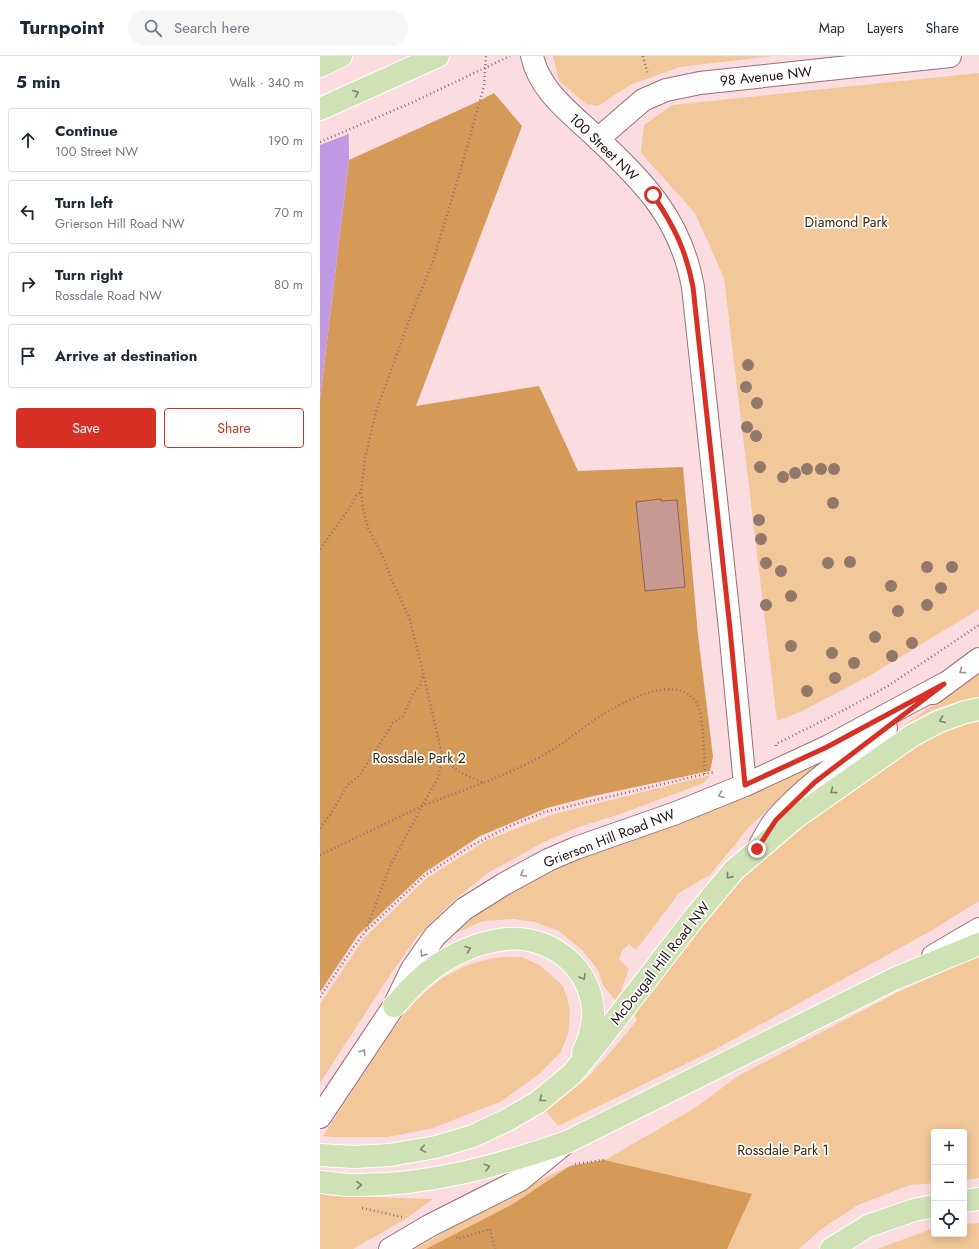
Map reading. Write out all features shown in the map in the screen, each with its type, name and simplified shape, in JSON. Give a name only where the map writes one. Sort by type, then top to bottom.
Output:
[{"type":"main road","points":[[320,66],[341,56]]},
{"type":"main road","points":[[320,109],[438,56]]},
{"type":"main road","name":"McDougall Hill Road NW","points":[[320,1155],[354,1157],[390,1155],[436,1147],[473,1136],[538,1102],[572,1074],[729,876],[757,849],[795,818],[913,735],[938,722],[965,712],[979,709]]},
{"type":"main road","points":[[394,1006],[419,979],[434,967],[464,950],[494,940],[510,938],[529,940],[546,945],[557,951],[576,966],[589,989],[592,1002],[594,1017],[589,1041],[572,1074]]},
{"type":"main road","points":[[320,1182],[352,1185],[398,1183],[460,1174],[518,1159],[567,1142],[894,978],[979,944]]},
{"type":"main road","points":[[967,1201],[979,1199]]},
{"type":"main road","points":[[832,1249],[868,1226],[914,1210],[931,1207]]},
{"type":"street","name":"100 Street NW","points":[[532,56],[538,75],[543,84],[563,107],[598,138],[653,195],[675,229],[689,266],[730,629],[745,785]]},
{"type":"street","name":"98 Avenue NW","points":[[598,138],[643,100],[666,90],[700,83],[946,56]]},
{"type":"street","points":[[757,849],[776,820],[809,787],[979,659]]},
{"type":"street","name":"Grierson Hill Road NW","points":[[320,1118],[394,1006],[412,969],[435,936],[464,909],[504,884],[548,860],[576,848],[676,813],[745,785],[827,747],[944,684]]},
{"type":"street","points":[[894,978],[979,929]]},
{"type":"street","points":[[390,1249],[429,1226],[520,1180],[567,1142]]},
{"type":"path","points":[[365,932],[390,866],[437,780],[443,759],[424,673],[410,620],[385,561],[368,528],[363,509],[361,491],[365,458],[376,412],[410,315],[432,264],[460,172],[484,86],[486,56]]},
{"type":"path","points":[[320,142],[412,103],[510,56]]},
{"type":"path","points":[[642,56],[650,80]]},
{"type":"path","points":[[320,549],[361,491]]},
{"type":"path","points":[[776,744],[888,686],[979,625]]},
{"type":"path","points":[[320,828],[330,815],[347,786],[360,775],[393,723],[403,716],[420,685],[424,673]]},
{"type":"path","points":[[320,855],[422,806],[483,783],[545,754],[603,714],[622,704],[656,690],[679,690],[687,693],[696,702],[701,720],[705,774]]},
{"type":"path","points":[[443,759],[466,776],[483,783]]},
{"type":"path","points":[[320,997],[352,948],[365,932],[424,876],[469,847],[510,826],[545,812],[714,772]]},
{"type":"path","points":[[359,1208],[405,1217]]},
{"type":"path","points":[[465,1237],[490,1229],[495,1249]]},
{"type":"green space","points":[[553,56],[773,56],[680,67],[630,85],[598,106],[586,104],[559,81]]},
{"type":"green space","name":"Diamond Park","points":[[979,73],[979,609],[871,675],[800,712],[777,721],[724,278],[695,213],[641,153],[644,125],[672,105]]},
{"type":"green space","name":"Rossdale Park 2","points":[[494,93],[522,126],[416,406],[539,386],[578,471],[683,467],[698,635],[713,757],[710,771],[589,797],[547,808],[480,836],[424,873],[358,935],[320,992],[320,399],[349,160]]},
{"type":"green space","points":[[979,672],[979,697],[953,703],[933,710],[903,726]]},
{"type":"green space","points":[[979,722],[979,901],[929,932],[714,1050],[558,1126],[546,1111],[586,1079],[610,1053],[637,1020],[634,1014],[710,915],[747,874],[797,831],[923,741],[960,725]]},
{"type":"green space","points":[[827,758],[799,780],[749,827],[710,875],[680,892],[636,950],[629,944],[623,949],[619,959],[629,969],[621,991],[615,1000],[603,985],[598,970],[583,951],[559,931],[535,922],[513,919],[483,921],[443,939],[495,896],[536,872]]},
{"type":"green space","points":[[711,775],[704,783],[620,814],[576,828],[542,843],[488,873],[452,902],[416,938],[390,975],[320,1083],[320,1004],[364,938],[427,878],[487,840],[551,815]]},
{"type":"green space","name":"Rossdale Park 1","points":[[979,956],[979,1178],[967,1180],[967,1129],[931,1129],[931,1183],[910,1185],[858,1205],[820,1230],[799,1249],[415,1249],[516,1191],[570,1166],[605,1160],[695,1108],[738,1076],[898,992]]},
{"type":"green space","points":[[503,957],[522,957],[541,966],[563,986],[567,998],[570,1012],[568,1035],[560,1053],[539,1074],[502,1101],[433,1128],[388,1137],[323,1136],[394,1028],[423,994],[439,981],[458,970],[479,962]]},
{"type":"green space","points":[[604,1160],[752,1194],[727,1249],[426,1249],[513,1204],[570,1166]]},
{"type":"green space","points":[[320,1194],[433,1199],[404,1220],[353,1249],[320,1249]]},
{"type":"green space","points":[[979,1223],[979,1249],[877,1249],[931,1229],[931,1237],[967,1237],[967,1224]]},
{"type":"shaded area","points":[[320,56],[348,56],[349,160],[320,399]]},
{"type":"pier","points":[[320,56],[350,56],[351,133],[320,145]]},
{"type":"building","points":[[661,499],[661,501],[677,500],[685,587],[645,591],[636,502]]},
{"type":"route","points":[[653,195],[675,229],[689,266],[693,287],[730,629],[745,785],[827,747],[944,684],[815,782],[776,820],[757,849]]}]
